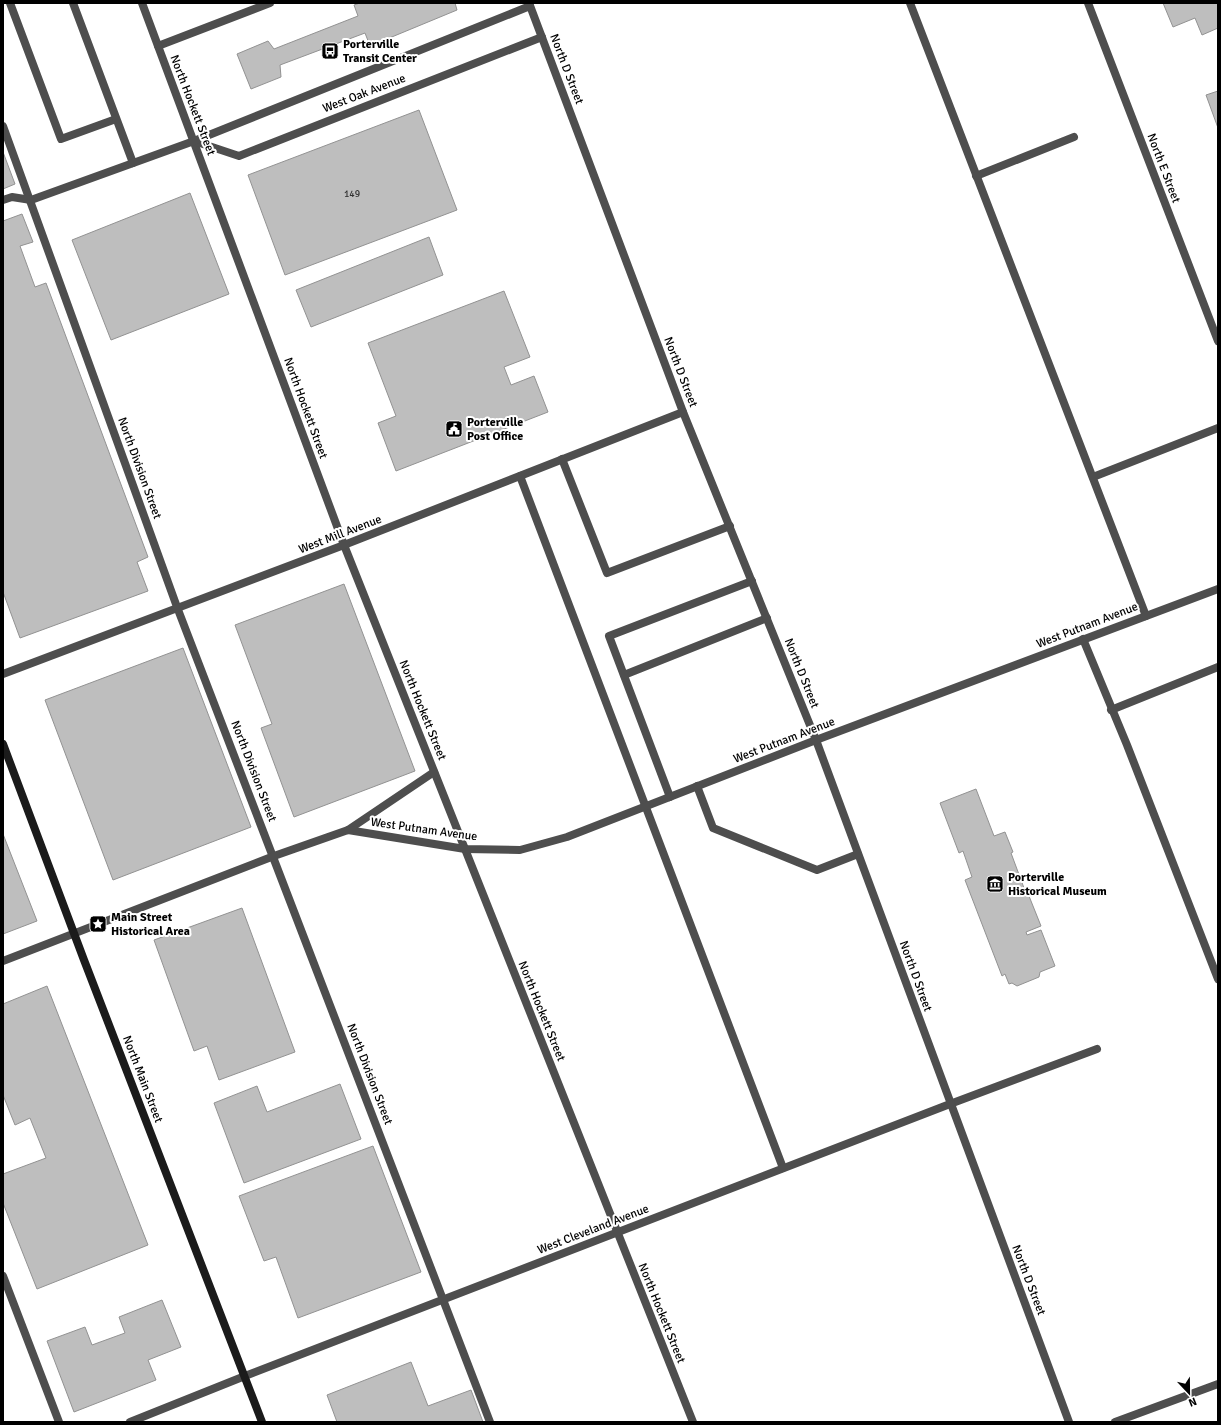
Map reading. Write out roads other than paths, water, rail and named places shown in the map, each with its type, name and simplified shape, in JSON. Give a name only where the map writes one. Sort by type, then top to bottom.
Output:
[{"type":"main road","name":"North Main Street","points":[[3,744],[262,1422]]},
{"type":"street","points":[[10,3],[61,139],[116,119]]},
{"type":"street","points":[[73,3],[133,164]]},
{"type":"street","name":"North Hockett Street","points":[[142,3],[344,545],[692,1422]]},
{"type":"street","points":[[158,46],[270,3]]},
{"type":"street","points":[[910,3],[1146,616]]},
{"type":"street","name":"North E Street","points":[[1088,3],[1218,340]]},
{"type":"street","name":"North D Street","points":[[530,4],[683,412],[816,740],[1069,1422]]},
{"type":"street","name":"West Oak Avenue","points":[[3,200],[12,197],[31,200],[133,164],[194,141],[530,4]]},
{"type":"street","name":"West Oak Avenue","points":[[194,141],[239,156],[542,36]]},
{"type":"street","name":"North Division Street","points":[[3,126],[31,200],[176,607],[274,856],[490,1422]]},
{"type":"street","points":[[976,176],[1074,137]]},
{"type":"street","name":"West Mill Avenue","points":[[3,674],[176,607],[344,545],[683,412]]},
{"type":"street","points":[[1093,477],[1218,428]]},
{"type":"street","points":[[562,460],[607,573],[730,526]]},
{"type":"street","points":[[520,476],[783,1168]]},
{"type":"street","points":[[670,797],[609,636],[752,581]]},
{"type":"street","name":"West Putnam Avenue","points":[[348,830],[465,849],[520,850],[567,837],[816,740],[1218,589]]},
{"type":"street","points":[[624,675],[767,618]]},
{"type":"street","points":[[1083,639],[1218,979]]},
{"type":"street","points":[[1111,710],[1218,667]]},
{"type":"street","name":"West Putnam Avenue","points":[[3,961],[274,856],[348,830],[434,772]]},
{"type":"street","points":[[697,786],[713,828],[816,870],[858,854]]},
{"type":"street","name":"West Cleveland Avenue","points":[[130,1422],[443,1299],[1097,1049]]},
{"type":"street","points":[[3,1276],[59,1422]]},
{"type":"street","points":[[1114,1422],[1218,1384]]},
{"type":"place","name":"Porterville Transit Center","points":[[330,51]]},
{"type":"place","name":"Porterville Post Office","points":[[454,429]]},
{"type":"place","name":"Porterville Historical Museum","points":[[995,884]]},
{"type":"place","name":"Main Street Historical Area","points":[[98,924]]}]
